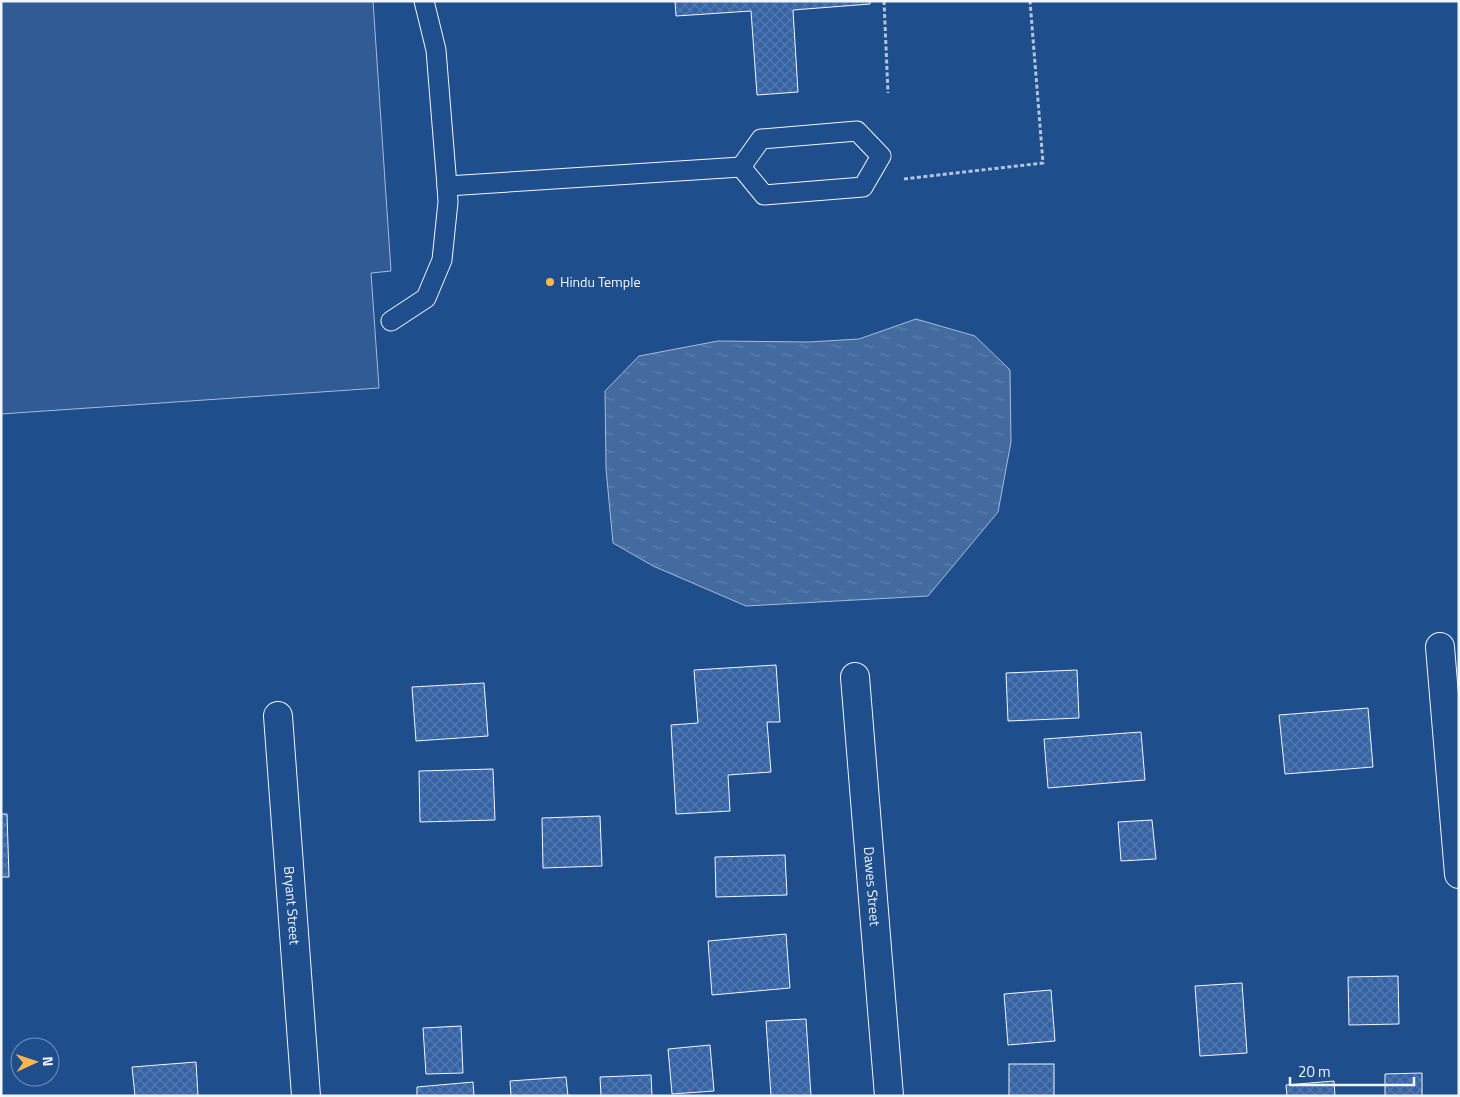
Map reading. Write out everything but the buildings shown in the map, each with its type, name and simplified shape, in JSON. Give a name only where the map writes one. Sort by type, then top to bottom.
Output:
[{"type":"street","points":[[1440,647],[1459,874]]},
{"type":"street","name":"Dawes Street","points":[[855,677],[888,1096]]},
{"type":"street","name":"Bryant Street","points":[[278,716],[306,1096]]},
{"type":"lane","points":[[391,321],[426,298],[442,260],[448,202],[436,50],[424,1]]},
{"type":"lane","points":[[857,131],[881,156],[863,187],[764,195],[741,167],[761,139],[857,131]]},
{"type":"lane","points":[[447,186],[741,167]]},
{"type":"path","points":[[884,1],[888,93]]},
{"type":"path","points":[[901,180],[1043,163],[1030,1]]},
{"type":"shaded area","points":[[1,1],[373,1],[391,271],[371,273],[379,388],[1,414]]},
{"type":"water","points":[[916,319],[975,336],[1010,370],[1011,442],[998,512],[928,596],[746,606],[653,566],[613,543],[606,469],[605,391],[639,356],[718,341],[809,342],[859,339]]},
{"type":"place","name":"Hindu Temple","points":[[550,282]]}]
